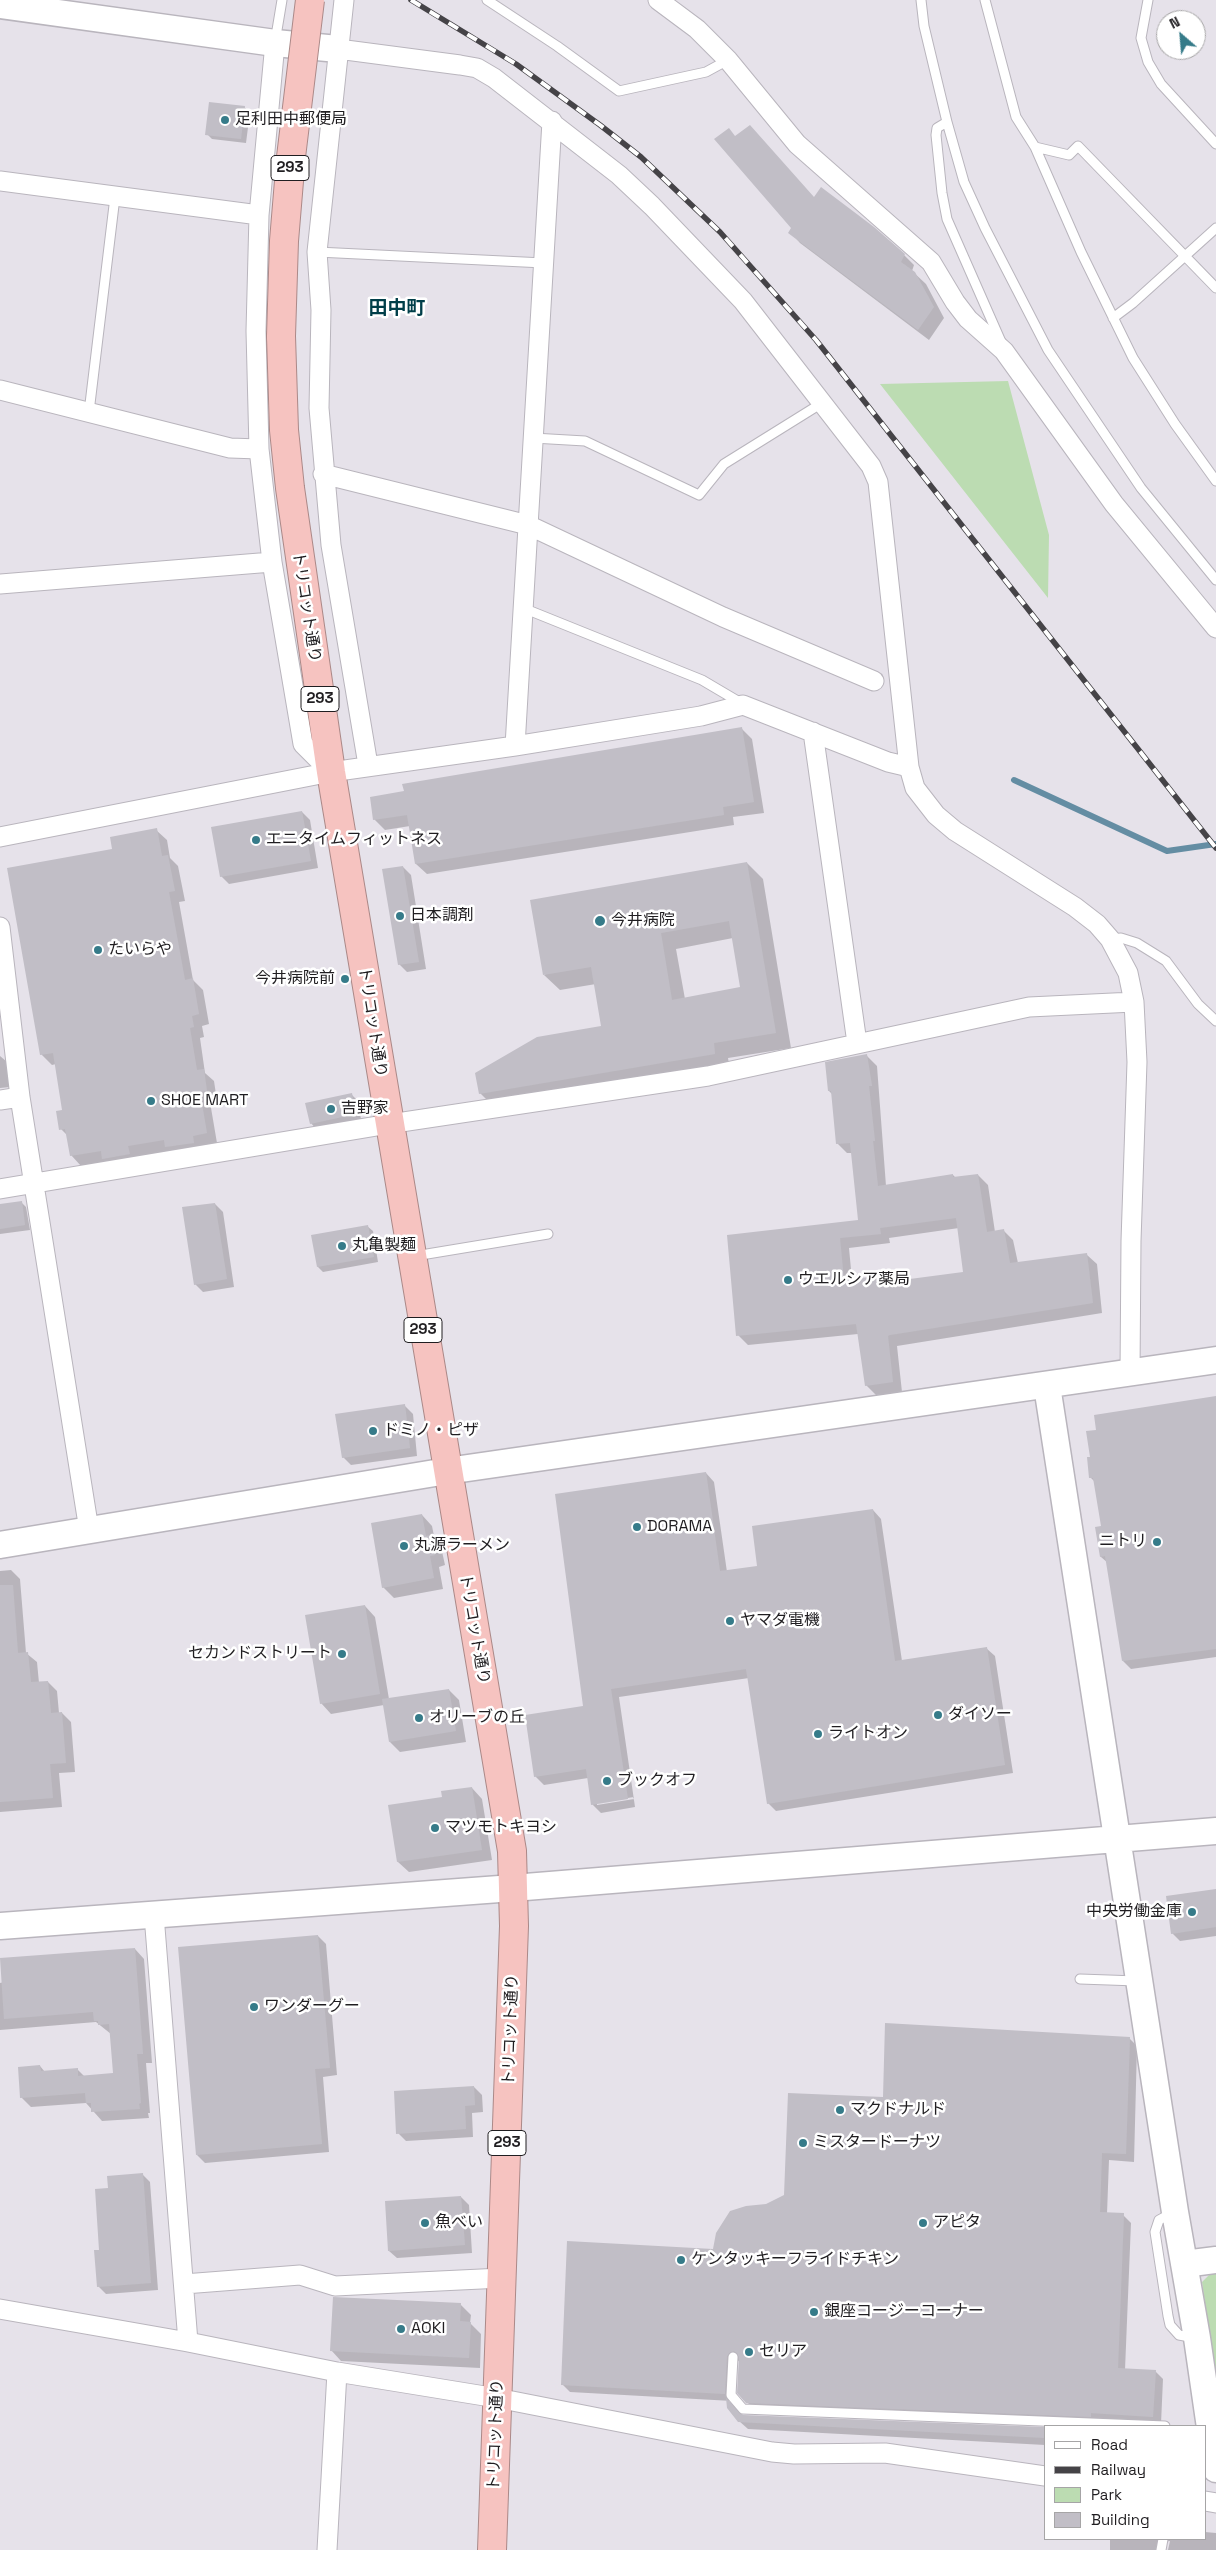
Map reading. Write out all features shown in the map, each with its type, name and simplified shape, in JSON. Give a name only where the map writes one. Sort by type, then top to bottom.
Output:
[{"type":"highway","name":"トリコット通り","points":[[310,0],[289,176],[284,241],[281,336],[284,430],[290,488],[331,772],[512,1851],[514,1926],[492,2550]]},
{"type":"street","points":[[344,0],[317,252],[321,310],[319,408],[323,474],[331,544],[368,765]]},
{"type":"street","points":[[658,0],[697,29],[728,60],[797,144],[923,253],[968,319],[1004,351],[1114,504],[1216,628]]},
{"type":"street","points":[[0,7],[477,68],[494,78],[552,121],[619,175],[652,206],[742,301],[871,466],[878,482],[909,767],[915,788],[936,815],[955,831],[1075,907],[1097,924],[1110,938],[1128,973],[1134,1002],[1137,1062],[1130,1241],[1130,1373]]},
{"type":"street","points":[[275,43],[259,215],[256,331],[259,449],[272,562],[302,744],[331,772]]},
{"type":"street","points":[[515,746],[552,121]]},
{"type":"street","points":[[0,181],[259,215]]},
{"type":"street","points":[[0,390],[230,448],[259,449]]},
{"type":"street","points":[[323,474],[528,525],[723,617],[874,681]]},
{"type":"street","points":[[0,584],[272,562]]},
{"type":"street","points":[[0,837],[368,765],[515,746],[701,716],[743,705],[888,762],[909,767]]},
{"type":"street","points":[[813,732],[857,1043]]},
{"type":"street","points":[[0,927],[20,1097],[89,1530]]},
{"type":"street","points":[[0,1189],[389,1124],[708,1076],[1029,1007],[1134,1002]]},
{"type":"street","points":[[0,1100],[20,1097]]},
{"type":"street","points":[[0,1545],[447,1471],[1047,1386],[1216,1360]]},
{"type":"street","points":[[1047,1386],[1175,2212],[1197,2338],[1207,2428],[1216,2469]]},
{"type":"street","points":[[0,1926],[513,1888],[1216,1830]]},
{"type":"street","points":[[154,1915],[188,2342]]},
{"type":"street","points":[[1184,2264],[1216,2260]]},
{"type":"street","points":[[184,2284],[300,2275],[335,2286],[502,2278]]},
{"type":"street","points":[[0,2309],[188,2342],[337,2372],[497,2398],[772,2452],[794,2454],[885,2453],[1044,2476]]},
{"type":"street","points":[[327,2550],[337,2372]]},
{"type":"lane","points":[[275,43],[282,0]]},
{"type":"lane","points":[[487,0],[557,46],[619,91],[706,72],[728,60]]},
{"type":"lane","points":[[921,0],[924,26],[947,122],[964,182],[985,228],[1048,350],[1141,488],[1216,580]]},
{"type":"lane","points":[[985,0],[1016,117],[1035,147],[1081,252],[1133,358],[1175,424],[1216,481]]},
{"type":"lane","points":[[1148,0],[1141,38],[1148,62],[1161,84],[1216,144]]},
{"type":"lane","points":[[947,122],[938,128],[936,135],[942,193],[947,219],[993,319],[1004,351]]},
{"type":"lane","points":[[1035,147],[1069,155],[1078,146],[1216,288]]},
{"type":"lane","points":[[89,412],[115,197]]},
{"type":"lane","points":[[1113,318],[1133,303],[1216,228]]},
{"type":"lane","points":[[317,252],[544,263]]},
{"type":"lane","points":[[533,438],[585,441],[699,495],[724,464],[822,403]]},
{"type":"lane","points":[[523,608],[702,680],[743,705]]},
{"type":"lane","points":[[1110,938],[1121,938],[1137,943],[1166,961],[1198,1004],[1216,1021]]},
{"type":"lane","points":[[411,1257],[548,1234]]},
{"type":"lane","points":[[1080,1979],[1139,1981]]},
{"type":"lane","points":[[1175,2212],[1162,2217],[1156,2226],[1168,2316],[1170,2325],[1179,2335],[1197,2338]]},
{"type":"lane","points":[[733,2357],[731,2396],[743,2409],[1140,2425]]},
{"type":"green space","points":[[1008,381],[1049,535],[1048,598],[880,384]]},
{"type":"green space","points":[[1216,2272],[1216,2382],[1202,2282],[1211,2273]]},
{"type":"building","name":"足利田中郵便局","points":[[209,102],[245,106],[241,139],[205,135]]},
{"type":"building","points":[[750,125],[814,197],[821,187],[874,227],[905,254],[901,262],[915,272],[934,307],[918,330],[788,233],[791,228],[714,139],[729,128],[735,136]]},
{"type":"building","points":[[742,727],[754,802],[723,807],[724,815],[415,864],[407,815],[373,820],[370,797],[404,791],[402,784]]},
{"type":"building","points":[[302,811],[311,861],[220,877],[211,827]]},
{"type":"building","points":[[157,828],[162,856],[168,855],[175,891],[169,892],[185,980],[193,978],[199,1014],[192,1016],[194,1027],[190,1028],[197,1070],[204,1069],[207,1091],[200,1092],[207,1133],[193,1136],[194,1143],[165,1147],[164,1140],[128,1146],[130,1154],[102,1159],[101,1151],[70,1156],[65,1129],[59,1130],[56,1111],[62,1110],[53,1053],[40,1055],[7,868],[112,849],[110,837]]},
{"type":"building","points":[[747,862],[776,1033],[714,1043],[715,1054],[479,1094],[475,1073],[537,1037],[601,1026],[591,967],[543,975],[530,900]],"holes":[[[729,921],[740,987],[672,1000],[661,933]]]},
{"type":"building","name":"日本調剤","points":[[403,866],[419,962],[398,965],[382,869]]},
{"type":"building","points":[[867,1054],[872,1086],[869,1086],[878,1186],[953,1174],[953,1177],[978,1174],[987,1232],[1004,1229],[1010,1263],[1087,1253],[1093,1303],[890,1335],[888,1336],[893,1382],[865,1386],[856,1324],[736,1336],[727,1235],[858,1220],[850,1143],[836,1144],[831,1091],[828,1091],[825,1062]],"holes":[[[956,1218],[963,1272],[887,1282],[887,1275],[844,1280],[840,1238],[881,1234],[880,1228]]]},
{"type":"building","name":"吉野家","points":[[352,1093],[356,1114],[310,1124],[305,1103]]},
{"type":"building","points":[[22,1201],[25,1225],[0,1229],[0,1204]]},
{"type":"building","points":[[215,1203],[227,1279],[194,1285],[182,1207]]},
{"type":"building","name":"丸亀製麺","points":[[368,1225],[374,1257],[317,1267],[311,1235]]},
{"type":"building","name":"ニトリ","points":[[1216,1396],[1216,1649],[1122,1661],[1105,1556],[1100,1557],[1095,1527],[1101,1526],[1093,1478],[1089,1478],[1087,1457],[1090,1457],[1086,1431],[1096,1430],[1094,1415]]},
{"type":"building","name":"ドミノ・ピザ","points":[[405,1404],[410,1448],[342,1458],[335,1414]]},
{"type":"building","points":[[706,1472],[720,1571],[757,1566],[752,1526],[873,1509],[895,1661],[987,1647],[1005,1765],[767,1804],[746,1669],[611,1689],[628,1799],[591,1805],[586,1769],[534,1777],[525,1715],[583,1706],[555,1494]]},
{"type":"building","name":"丸源ラーメン","points":[[422,1514],[426,1536],[431,1535],[435,1555],[430,1556],[434,1578],[382,1588],[371,1523]]},
{"type":"building","points":[[0,1585],[13,1585],[18,1653],[28,1652],[31,1682],[48,1681],[51,1713],[62,1712],[66,1763],[50,1764],[53,1798],[0,1802]]},
{"type":"building","name":"セカンドストリート","points":[[365,1605],[380,1694],[320,1704],[305,1615]]},
{"type":"building","name":"オリーブの丘","points":[[449,1689],[456,1731],[389,1742],[382,1699]]},
{"type":"building","name":"マツモトキヨシ","points":[[472,1787],[482,1850],[397,1862],[388,1805],[442,1797],[441,1791]]},
{"type":"building","name":"中央労働金庫","points":[[1216,1889],[1216,1927],[1171,1934],[1166,1896]]},
{"type":"building","name":"ワンダーグー","points":[[318,1935],[330,2068],[315,2069],[322,2144],[196,2155],[178,1947]]},
{"type":"building","points":[[135,1948],[143,2054],[137,2054],[140,2109],[91,2112],[91,2103],[86,2103],[85,2093],[20,2098],[18,2067],[40,2065],[41,2071],[78,2068],[78,2076],[113,2073],[109,2024],[98,2025],[98,2021],[94,2021],[93,2012],[4,2019],[0,1958]]},
{"type":"building","name":"アピタ","points":[[885,2023],[1130,2037],[1126,2154],[1102,2153],[1100,2212],[1124,2213],[1118,2368],[1156,2370],[1153,2417],[1091,2413],[1091,2417],[746,2403],[737,2393],[739,2357],[734,2351],[727,2356],[725,2394],[561,2385],[567,2241],[713,2249],[716,2233],[730,2211],[746,2206],[766,2204],[784,2195],[788,2093],[883,2097]]},
{"type":"building","points":[[474,2086],[475,2105],[465,2106],[466,2129],[396,2134],[394,2091]]},
{"type":"building","points":[[143,2173],[151,2283],[97,2287],[94,2250],[99,2250],[95,2189],[108,2188],[107,2176]]},
{"type":"building","name":"魚べい","points":[[461,2196],[465,2245],[388,2251],[385,2201]]},
{"type":"building","name":"AOKI","points":[[333,2297],[461,2303],[460,2321],[471,2322],[469,2358],[330,2351]]},
{"type":"building","points":[[726,2398],[743,2415],[1044,2427],[1044,2438],[738,2422],[727,2408]]},
{"type":"waterway","points":[[1014,780],[1167,851],[1216,844]]},
{"type":"railway","points":[[411,0],[516,64],[600,125],[641,157],[720,232],[816,340],[1216,848]]},
{"type":"place","name":"足利田中郵便局","points":[[225,120]]},
{"type":"place","name":"エニタイムフィットネス","points":[[256,840]]},
{"type":"place","name":"日本調剤","points":[[400,916]]},
{"type":"place","name":"今井病院","points":[[600,921]]},
{"type":"place","name":"たいらや","points":[[98,950]]},
{"type":"place","name":"今井病院前","points":[[345,979]]},
{"type":"place","name":"SHOE MART","points":[[151,1101]]},
{"type":"place","name":"吉野家","points":[[331,1109]]},
{"type":"place","name":"丸亀製麺","points":[[342,1246]]},
{"type":"place","name":"ウエルシア薬局","points":[[788,1280]]},
{"type":"place","name":"ドミノ・ピザ","points":[[373,1431]]},
{"type":"place","name":"DORAMA","points":[[637,1527]]},
{"type":"place","name":"ニトリ","points":[[1157,1542]]},
{"type":"place","name":"丸源ラーメン","points":[[404,1546]]},
{"type":"place","name":"ヤマダ電機","points":[[730,1621]]},
{"type":"place","name":"セカンドストリート","points":[[342,1654]]},
{"type":"place","name":"ダイソー","points":[[938,1715]]},
{"type":"place","name":"オリーブの丘","points":[[419,1718]]},
{"type":"place","name":"ライトオン","points":[[818,1734]]},
{"type":"place","name":"ブックオフ","points":[[607,1781]]},
{"type":"place","name":"マツモトキヨシ","points":[[435,1828]]},
{"type":"place","name":"中央労働金庫","points":[[1192,1912]]},
{"type":"place","name":"ワンダーグー","points":[[254,2007]]},
{"type":"place","name":"マクドナルド","points":[[840,2110]]},
{"type":"place","name":"ミスタードーナツ","points":[[803,2143]]},
{"type":"place","name":"魚べい","points":[[425,2223]]},
{"type":"place","name":"アピタ","points":[[923,2223]]},
{"type":"place","name":"ケンタッキーフライドチキン","points":[[681,2260]]},
{"type":"place","name":"銀座コージーコーナー","points":[[814,2312]]},
{"type":"place","name":"AOKI","points":[[401,2329]]},
{"type":"place","name":"セリア","points":[[749,2352]]},
{"type":"district","name":"田中町","points":[[397,309]]}]
